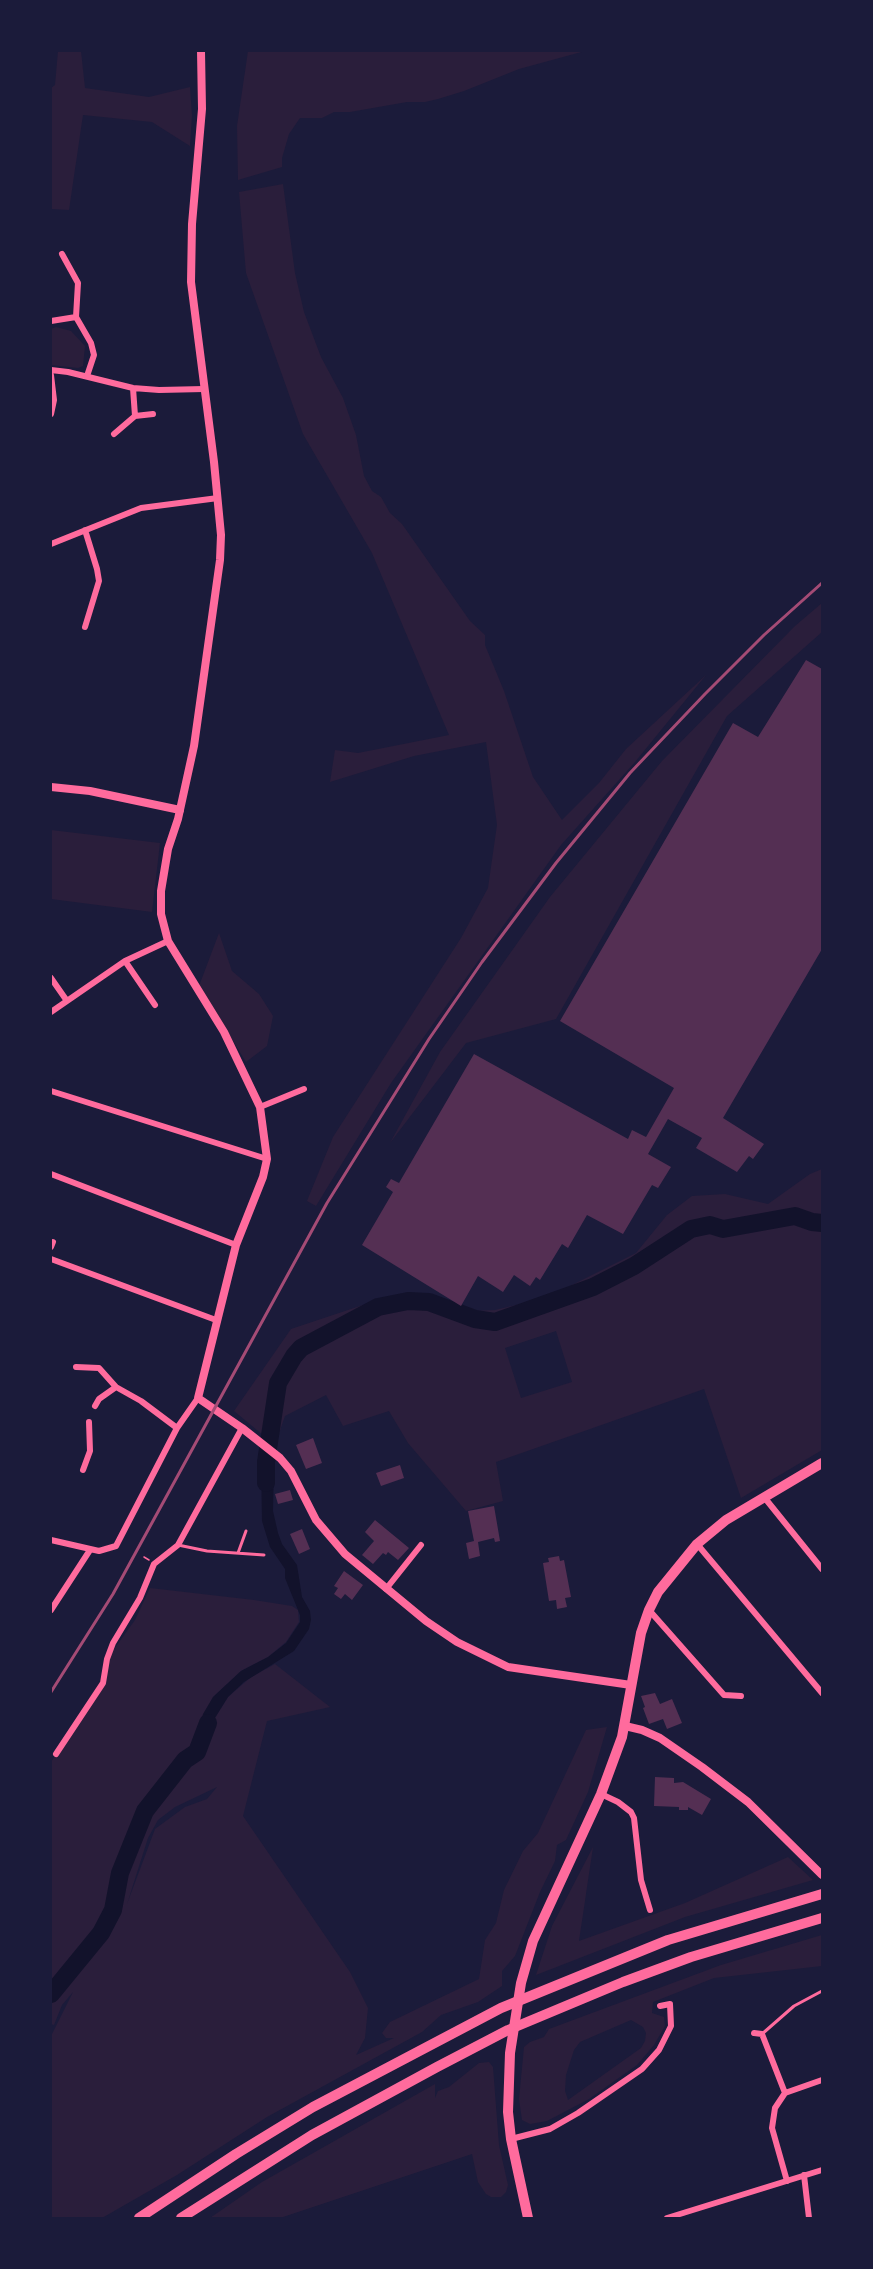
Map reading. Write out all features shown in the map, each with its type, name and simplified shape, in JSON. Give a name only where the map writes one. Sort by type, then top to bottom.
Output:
[{"type":"highway","points":[[528,2218],[511,2139],[508,2077],[515,2014],[533,1941],[601,1794],[625,1726],[641,1633],[649,1610],[658,1592],[697,1544],[726,1520],[822,1463]]},
{"type":"highway","points":[[139,2218],[236,2154],[313,2108],[501,2008],[668,1940],[822,1894]]},
{"type":"highway","points":[[181,2218],[242,2177],[312,2135],[508,2030],[681,1960],[775,1930],[822,1918]]},
{"type":"main road","points":[[201,51],[202,109],[190,251],[195,318],[218,498],[221,536],[219,582],[194,746],[180,810],[168,849],[161,891],[161,914],[168,941],[224,1032],[260,1107],[267,1159],[263,1177],[236,1245],[198,1398],[276,1455],[291,1471],[316,1520],[345,1554],[386,1589],[456,1642],[508,1667],[631,1685]]},
{"type":"street","points":[[62,254],[78,283],[76,317],[91,343],[94,355],[87,376]]},
{"type":"street","points":[[51,321],[76,317]]},
{"type":"street","points":[[51,414],[54,400],[51,373],[87,376],[133,388],[204,389]]},
{"type":"street","points":[[133,388],[135,416]]},
{"type":"street","points":[[114,434],[135,416],[153,414]]},
{"type":"street","points":[[51,544],[141,508],[218,498]]},
{"type":"street","points":[[85,530],[98,569],[99,581],[85,627]]},
{"type":"street","points":[[51,787],[90,791],[180,810]]},
{"type":"street","points":[[51,1012],[125,961],[168,941]]},
{"type":"street","points":[[125,961],[155,1005]]},
{"type":"street","points":[[51,978],[67,1001]]},
{"type":"street","points":[[260,1107],[304,1089]]},
{"type":"street","points":[[51,1090],[267,1159]]},
{"type":"street","points":[[51,1174],[236,1245]]},
{"type":"street","points":[[51,1258],[216,1320]]},
{"type":"street","points":[[76,1367],[99,1368],[116,1387],[141,1401],[177,1428]]},
{"type":"street","points":[[95,1406],[99,1399],[116,1387]]},
{"type":"street","points":[[51,1540],[90,1550],[105,1551],[116,1546],[177,1428],[198,1398]]},
{"type":"street","points":[[83,1470],[90,1451],[89,1422]]},
{"type":"street","points":[[57,1749],[103,1683],[106,1659],[143,1591],[154,1564],[178,1545],[242,1428]]},
{"type":"street","points":[[764,1497],[822,1569]]},
{"type":"street","points":[[697,1544],[822,1693]]},
{"type":"street","points":[[386,1589],[421,1545]]},
{"type":"street","points":[[51,1610],[90,1550]]},
{"type":"street","points":[[649,1610],[724,1695],[741,1696]]},
{"type":"street","points":[[625,1726],[660,1738],[702,1767],[748,1802],[822,1875]]},
{"type":"street","points":[[601,1794],[618,1802],[631,1812],[634,1818],[641,1880],[650,1910]]},
{"type":"street","points":[[511,2139],[550,2129],[578,2113],[642,2068],[659,2050],[671,2026],[670,2004],[660,2006]]},
{"type":"street","points":[[754,2033],[762,2034],[784,2092]]},
{"type":"street","points":[[787,2181],[772,2128],[775,2108],[784,2092],[822,2080]]},
{"type":"street","points":[[667,2218],[822,2169]]},
{"type":"street","points":[[804,2175],[809,2218]]},
{"type":"lane","points":[[238,1553],[246,1531]]},
{"type":"lane","points":[[178,1545],[207,1551],[264,1556]]},
{"type":"lane","points":[[762,2034],[794,2006],[822,1991]]},
{"type":"shaded area","points":[[58,51],[81,51],[85,88],[149,97],[190,87],[192,115],[190,146],[152,122],[83,115],[69,210],[51,209],[51,88],[55,85]]},
{"type":"shaded area","points":[[248,51],[585,51],[519,69],[438,99],[350,112],[334,112],[322,118],[300,118],[289,134],[282,158],[282,167],[238,180],[237,126]]},
{"type":"shaded area","points":[[283,184],[295,273],[304,312],[321,357],[343,398],[356,435],[364,476],[372,491],[381,497],[390,513],[402,524],[470,621],[485,635],[485,645],[504,691],[533,777],[562,820],[599,783],[626,749],[706,675],[635,762],[561,845],[391,1083],[316,1206],[307,1201],[333,1137],[461,938],[488,888],[497,825],[486,742],[414,756],[330,782],[335,750],[358,753],[449,735],[372,553],[303,434],[246,273],[239,192]]},
{"type":"shaded area","points":[[56,327],[71,331],[85,346],[83,366],[78,368],[51,365],[51,329]]},
{"type":"shaded area","points":[[822,603],[822,632],[727,716],[556,1019],[466,1043],[390,1143],[440,1052],[550,897],[662,761],[795,626]]},
{"type":"shaded area","points":[[51,830],[160,843],[152,912],[51,899]]},
{"type":"shaded area","points":[[219,933],[232,971],[259,994],[273,1016],[267,1046],[246,1062],[199,986]]},
{"type":"shaded area","points":[[822,1169],[822,1450],[741,1498],[704,1389],[496,1462],[503,1501],[466,1511],[408,1443],[389,1411],[343,1426],[326,1395],[285,1416],[275,1445],[234,1411],[291,1329],[390,1296],[421,1297],[470,1311],[495,1310],[520,1304],[566,1288],[636,1253],[667,1215],[692,1196],[725,1194],[768,1204],[810,1174]],"holes":[[[556,1331],[572,1382],[521,1398],[505,1348]]]},
{"type":"shaded area","points":[[258,1453],[274,1467],[273,1511],[278,1533],[282,1544],[297,1565],[302,1597],[310,1611],[311,1620],[309,1629],[294,1651],[244,1682],[228,1697],[208,1729],[202,1744],[195,1743],[203,1714],[213,1697],[241,1671],[268,1657],[286,1643],[300,1622],[300,1615],[285,1578],[285,1569],[270,1547],[262,1521],[261,1462]]},
{"type":"shaded area","points":[[150,1588],[254,1600],[292,1606],[298,1610],[299,1622],[286,1642],[268,1657],[241,1671],[213,1697],[202,1744],[208,1729],[228,1697],[251,1677],[275,1664],[330,1707],[267,1721],[243,1816],[350,1972],[368,2008],[365,2038],[356,2055],[394,2038],[386,2038],[382,2033],[390,2022],[479,1979],[485,1940],[496,1923],[504,1890],[523,1851],[538,1833],[586,1730],[607,1727],[588,1792],[566,1840],[557,1845],[555,1861],[515,1956],[502,1971],[502,1986],[478,2002],[441,2015],[422,2032],[267,2117],[177,2175],[102,2218],[51,2218],[51,2036],[73,1992],[62,2005],[54,2025],[51,2024],[51,1762],[103,1683],[112,1652],[135,1620]],"holes":[[[217,1787],[207,1799],[185,1807],[155,1829],[127,1904],[148,1838],[158,1820],[175,1807]]]},
{"type":"shaded area","points":[[593,1847],[579,1941],[685,1903],[788,1857],[813,1880],[685,1917],[536,1975],[552,1926]]},
{"type":"shaded area","points":[[822,1935],[822,1966],[714,1978],[653,2002],[652,2013],[664,2017],[665,2026],[654,2045],[637,2065],[589,2099],[547,2121],[530,2124],[522,2120],[519,2099],[524,2047],[530,2042],[544,2037],[549,2029],[721,1965]],"holes":[[[631,2020],[643,2027],[646,2033],[641,2048],[568,2100],[565,2091],[566,2075],[574,2050],[580,2042]]]},
{"type":"shaded area","points":[[489,2062],[493,2067],[499,2145],[508,2185],[501,2197],[491,2197],[486,2194],[478,2182],[472,2154],[280,2218],[210,2218],[262,2182],[435,2084],[435,2098],[438,2091],[449,2087],[479,2063]]},
{"type":"building","points":[[806,660],[822,669],[822,949],[723,1118],[764,1144],[753,1159],[749,1156],[737,1172],[696,1148],[702,1138],[668,1119],[648,1154],[671,1167],[658,1188],[652,1185],[623,1234],[587,1215],[568,1248],[562,1244],[540,1280],[536,1277],[530,1286],[514,1275],[503,1292],[478,1276],[461,1306],[362,1245],[393,1192],[386,1187],[391,1179],[399,1183],[474,1054],[628,1139],[632,1130],[646,1137],[674,1088],[560,1021],[733,723],[758,737]]},
{"type":"building","points":[[313,1438],[322,1463],[306,1469],[296,1445]]},
{"type":"building","points":[[400,1465],[404,1478],[381,1486],[376,1473]]},
{"type":"building","points":[[290,1490],[293,1500],[278,1504],[275,1494]]},
{"type":"building","points":[[494,1506],[500,1541],[495,1542],[494,1538],[478,1542],[480,1556],[469,1559],[466,1543],[474,1541],[468,1511]]},
{"type":"building","points":[[375,1520],[409,1548],[398,1560],[388,1552],[386,1555],[383,1553],[373,1564],[362,1555],[374,1541],[365,1532]]},
{"type":"building","points":[[302,1529],[310,1549],[299,1554],[290,1534]]},
{"type":"building","points":[[559,1556],[560,1561],[564,1560],[571,1597],[565,1598],[567,1607],[557,1609],[556,1600],[549,1601],[543,1563],[549,1562],[548,1558]]},
{"type":"building","points":[[344,1571],[363,1585],[352,1600],[345,1594],[341,1599],[334,1594],[338,1588],[334,1586]]},
{"type":"building","points":[[655,1693],[660,1704],[672,1699],[682,1723],[667,1729],[663,1719],[649,1724],[641,1696]]},
{"type":"building","points":[[655,1777],[674,1778],[674,1783],[683,1782],[711,1799],[702,1815],[688,1807],[688,1810],[679,1810],[679,1807],[654,1806]]},
{"type":"waterway","points":[[266,1483],[266,1462],[278,1383],[294,1356],[301,1348],[378,1307],[408,1301],[429,1302],[475,1319],[495,1322],[593,1287],[634,1266],[691,1229],[710,1225],[723,1229],[795,1216],[822,1223]]},
{"type":"waterway","points":[[51,1994],[101,1933],[113,1910],[120,1873],[145,1811],[185,1760],[197,1752],[208,1723]]},
{"type":"railway","points":[[51,1692],[113,1594],[327,1203],[429,1039],[482,962],[556,863],[630,773],[764,635],[822,583]]}]
